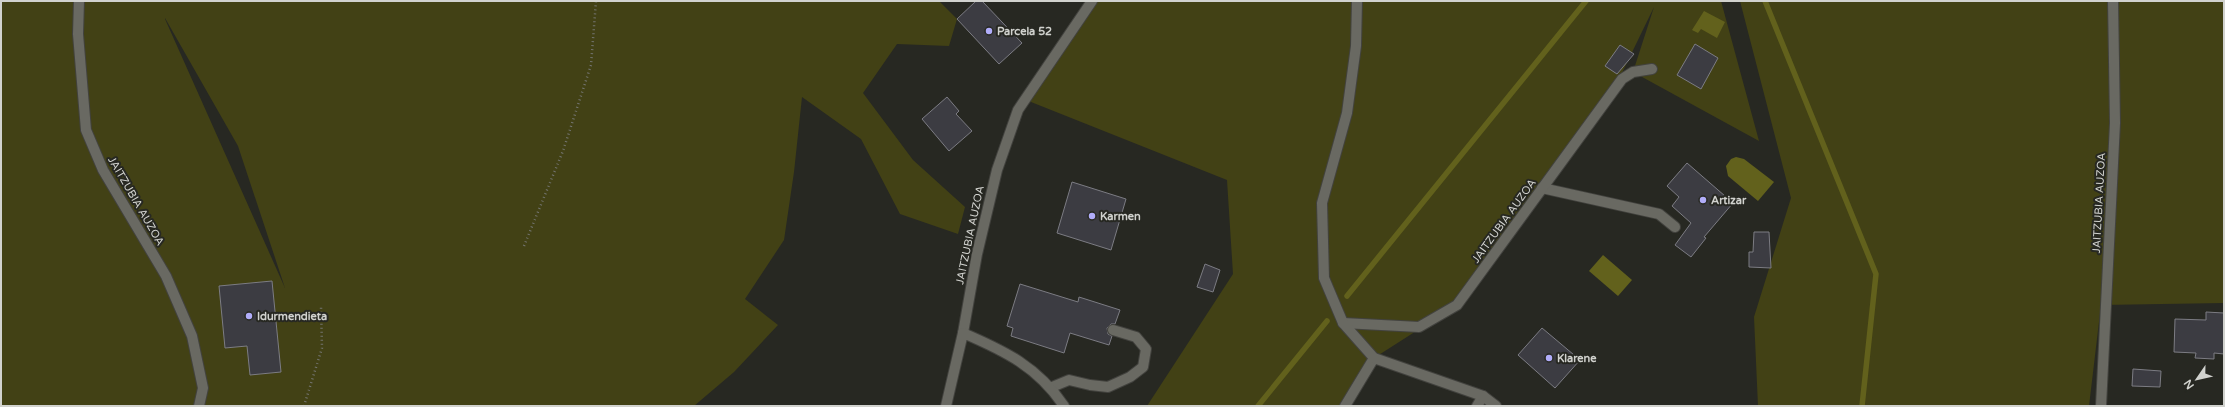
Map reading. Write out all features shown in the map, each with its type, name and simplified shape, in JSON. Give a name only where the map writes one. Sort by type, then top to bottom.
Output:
[{"type":"street","name":"JAITZUBIA AUZOA","points":[[79,1],[78,34],[86,130],[103,170],[166,276],[192,336],[202,388],[199,406]]},
{"type":"street","name":"JAITZUBIA AUZOA","points":[[946,406],[963,333],[977,254],[997,170],[1018,110],[1092,1]]},
{"type":"street","points":[[1358,1],[1356,46],[1347,113],[1322,203],[1324,278],[1343,323],[1374,358],[1483,396],[1496,406]]},
{"type":"street","name":"JAITZUBIA AUZOA","points":[[2101,406],[2115,123],[2113,1]]},
{"type":"street","name":"JAITZUBIA AUZOA","points":[[1343,323],[1419,327],[1457,305],[1622,79],[1633,72],[1652,69]]},
{"type":"street","points":[[1542,188],[1659,214],[1675,227]]},
{"type":"street","points":[[1052,387],[1068,380],[1108,387],[1130,377],[1143,367],[1146,349],[1136,337],[1114,330]]},
{"type":"street","points":[[963,333],[996,347],[1024,363],[1052,387],[1064,406]]},
{"type":"street","points":[[1345,406],[1374,358]]},
{"type":"street","points":[[1477,406],[1483,396]]},
{"type":"path","points":[[524,246],[563,151],[591,65],[596,1]]},
{"type":"path","points":[[304,406],[322,348],[321,306]]},
{"type":"shaded area","points":[[1,1],[939,1],[957,19],[949,46],[897,44],[863,93],[913,160],[965,207],[958,234],[900,214],[861,139],[802,97],[794,172],[784,240],[745,299],[778,325],[734,372],[694,406],[1,406]],"holes":[[[165,18],[238,146],[285,288]]]},
{"type":"shaded area","points":[[1094,1],[1721,1],[1759,141],[1633,72],[1654,7],[1621,75],[1457,305],[1374,358],[1344,406],[1147,406],[1233,274],[1227,180],[1026,100]]},
{"type":"shaded area","points":[[1740,1],[2224,1],[2224,303],[2101,305],[2089,406],[1758,406],[1754,317],[1791,198]]},
{"type":"shaded area","points":[[1704,11],[1725,22],[1717,38],[1701,29],[1698,33],[1692,30]]},
{"type":"shaded area","points":[[1736,157],[1744,159],[1774,182],[1758,201],[1728,176],[1726,166],[1731,159]]},
{"type":"shaded area","points":[[1603,255],[1632,280],[1618,296],[1589,271]]},
{"type":"building","name":"Parcela 52","points":[[976,1],[982,1],[1022,43],[999,64],[957,19]]},
{"type":"building","points":[[1695,44],[1718,58],[1701,89],[1677,75]]},
{"type":"building","points":[[1620,45],[1634,54],[1617,74],[1605,66]]},
{"type":"building","points":[[947,97],[959,111],[956,114],[972,131],[949,151],[922,119]]},
{"type":"building","name":"Artizar","points":[[1687,163],[1733,203],[1704,237],[1706,238],[1691,257],[1675,245],[1691,223],[1672,206],[1679,197],[1667,186]]},
{"type":"building","name":"Karmen","points":[[1072,182],[1126,199],[1111,250],[1057,233]]},
{"type":"building","points":[[1754,232],[1769,232],[1771,268],[1749,267],[1749,252],[1753,252]]},
{"type":"building","points":[[1205,264],[1220,270],[1213,292],[1197,287]]},
{"type":"building","name":"Idurmendieta","points":[[272,281],[281,372],[250,375],[247,346],[225,348],[219,286]]},
{"type":"building","points":[[1020,284],[1078,302],[1079,297],[1120,310],[1115,324],[1111,324],[1107,328],[1108,334],[1112,336],[1109,345],[1070,333],[1064,353],[1011,336],[1013,328],[1007,326]]},
{"type":"building","points":[[2206,312],[2224,313],[2224,354],[2214,353],[2214,359],[2195,358],[2196,353],[2174,352],[2175,319],[2206,320]]},
{"type":"building","name":"Klarene","points":[[1542,328],[1580,360],[1555,388],[1518,355]]},
{"type":"building","points":[[2133,369],[2161,371],[2160,387],[2132,386]]},
{"type":"waterway","points":[[1347,296],[1586,1]]},
{"type":"waterway","points":[[1765,1],[1876,274],[1862,406]]},
{"type":"waterway","points":[[1258,406],[1327,321]]},
{"type":"place","name":"Parcela 52","points":[[989,31]]},
{"type":"place","name":"Artizar","points":[[1703,200]]},
{"type":"place","name":"Karmen","points":[[1092,216]]},
{"type":"place","name":"Idurmendieta","points":[[249,316]]},
{"type":"place","name":"Klarene","points":[[1549,358]]}]
